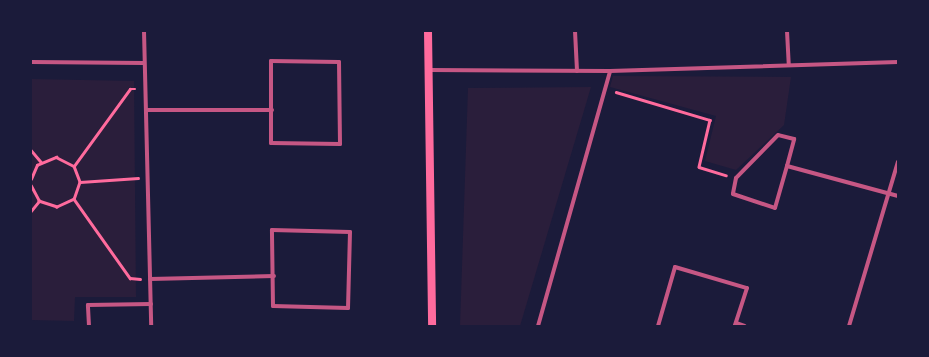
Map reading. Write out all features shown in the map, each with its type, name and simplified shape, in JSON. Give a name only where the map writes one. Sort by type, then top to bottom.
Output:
[{"type":"main road","points":[[428,31],[432,326]]},
{"type":"street","points":[[144,31],[151,326]]},
{"type":"street","points":[[575,31],[577,71]]},
{"type":"street","points":[[787,31],[789,65]]},
{"type":"street","points":[[271,61],[340,62],[340,144],[271,143],[272,110],[271,61]]},
{"type":"street","points":[[31,62],[144,63]]},
{"type":"street","points":[[429,70],[610,71],[898,62]]},
{"type":"street","points":[[538,326],[610,71]]},
{"type":"street","points":[[146,110],[272,110]]},
{"type":"street","points":[[778,135],[794,140],[787,166],[775,208],[733,194],[736,178],[778,135]]},
{"type":"street","points":[[849,326],[898,162]]},
{"type":"street","points":[[787,166],[898,196]]},
{"type":"street","points":[[272,230],[350,232],[348,308],[273,306],[274,276],[272,230]]},
{"type":"street","points":[[658,326],[675,266],[747,288],[736,325],[745,326]]},
{"type":"street","points":[[150,279],[274,276]]},
{"type":"street","points":[[89,326],[88,305],[151,304]]},
{"type":"path","points":[[74,166],[130,89],[145,89]]},
{"type":"path","points":[[606,89],[710,120],[699,166],[736,178]]},
{"type":"path","points":[[31,150],[41,162]]},
{"type":"path","points":[[31,179],[41,162],[56,157],[74,166],[80,182],[74,199],[57,207],[39,201],[31,186]]},
{"type":"path","points":[[80,182],[147,177]]},
{"type":"path","points":[[74,199],[130,278],[150,279]]},
{"type":"path","points":[[31,211],[39,201]]},
{"type":"shaded area","points":[[613,76],[791,77],[784,125],[736,170],[705,161],[716,116],[610,87]]},
{"type":"shaded area","points":[[31,79],[134,81],[136,297],[75,297],[74,321],[31,320]]},
{"type":"shaded area","points":[[591,87],[520,326],[460,326],[468,88]]}]
